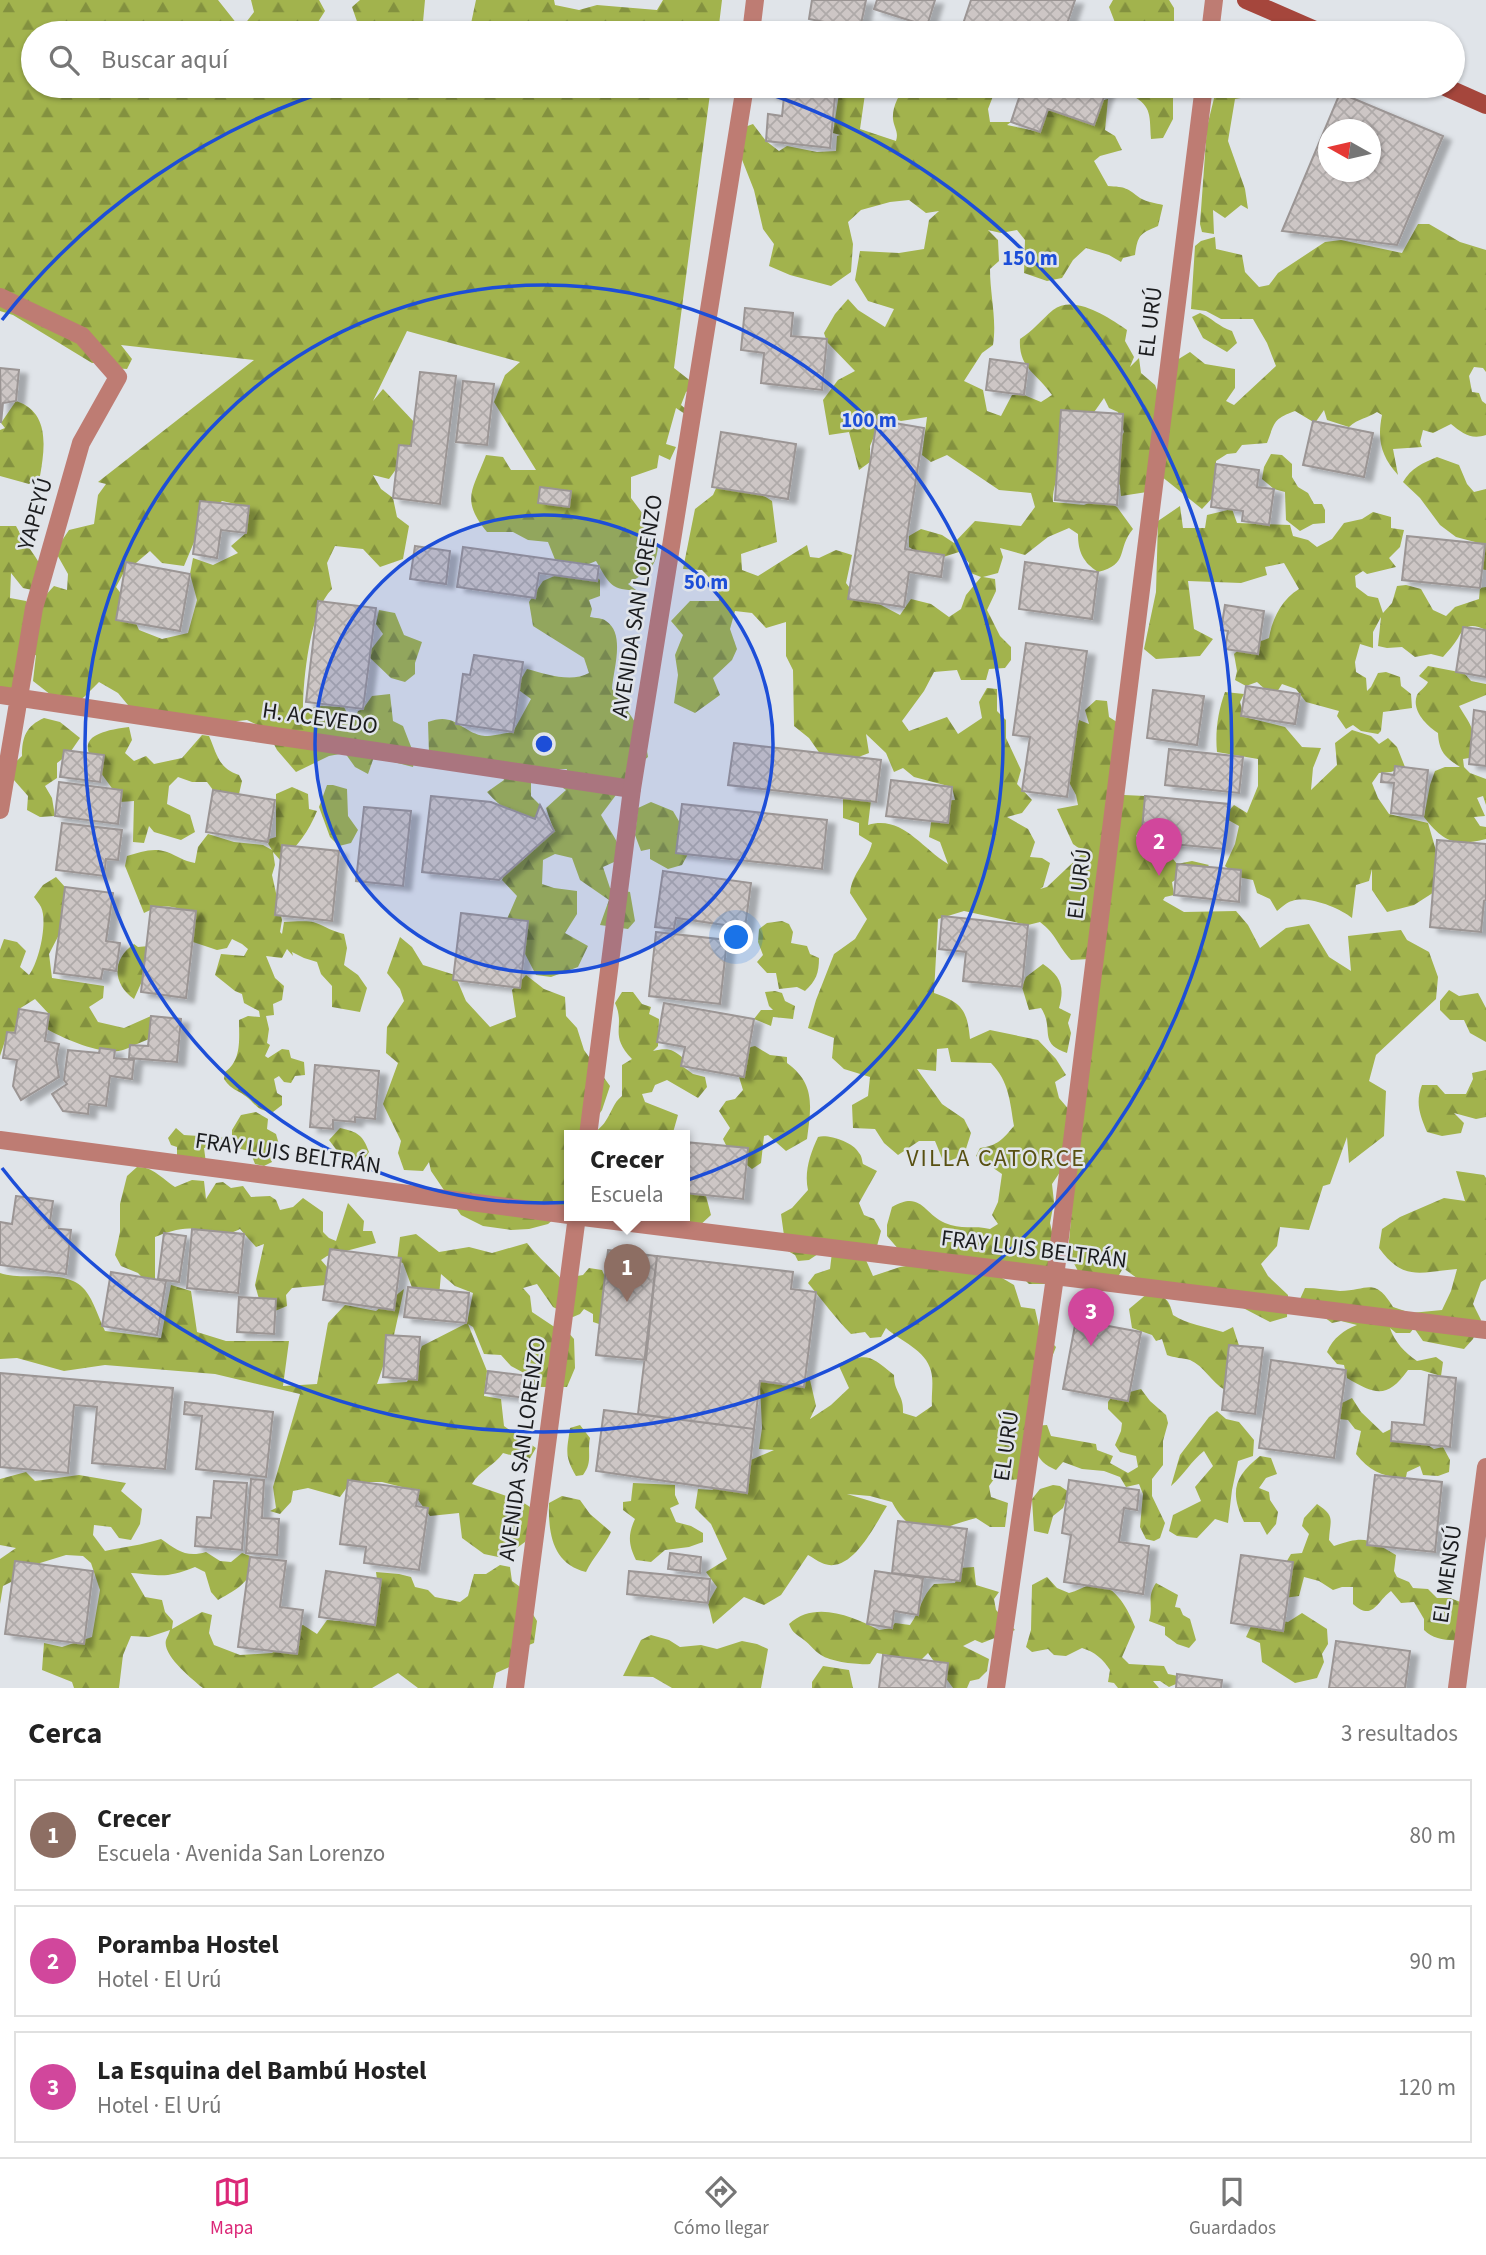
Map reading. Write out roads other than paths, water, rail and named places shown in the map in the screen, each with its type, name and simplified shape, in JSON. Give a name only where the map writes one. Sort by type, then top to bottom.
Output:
[{"type":"main road","points":[[1246,0],[1294,21]]},
{"type":"main road","points":[[1465,96],[1486,105]]},
{"type":"street","points":[[752,21],[755,0]]},
{"type":"street","points":[[1211,21],[1214,0]]},
{"type":"street","name":"AVENIDA SAN LORENZO","points":[[588,1130],[632,789],[743,98]]},
{"type":"street","name":"EL URÚ","points":[[996,1688],[1055,1277],[1202,98]]},
{"type":"street","name":"YAPEYÚ","points":[[0,297],[82,336],[118,377],[80,443],[9,697],[0,810]]},
{"type":"street","name":"H. ACEVEDO","points":[[9,697],[632,789]]},
{"type":"street","name":"FRAY LUIS BELTRÁN","points":[[0,1140],[564,1214]]},
{"type":"street","name":"AVENIDA SAN LORENZO","points":[[515,1688],[576,1221]]},
{"type":"street","name":"FRAY LUIS BELTRÁN","points":[[616,1221],[1486,1330]]},
{"type":"street","name":"EL MENSÚ","points":[[1459,1688],[1486,1467]]},
{"type":"place","name":"Poramba Hostel","points":[[1159,876]]},
{"type":"place","name":"Crecer","points":[[627,1302]]},
{"type":"place","name":"La Esquina del Bambú Hostel","points":[[1091,1346]]},
{"type":"district","name":"VILLA CATORCE","points":[[996,1158]]}]
